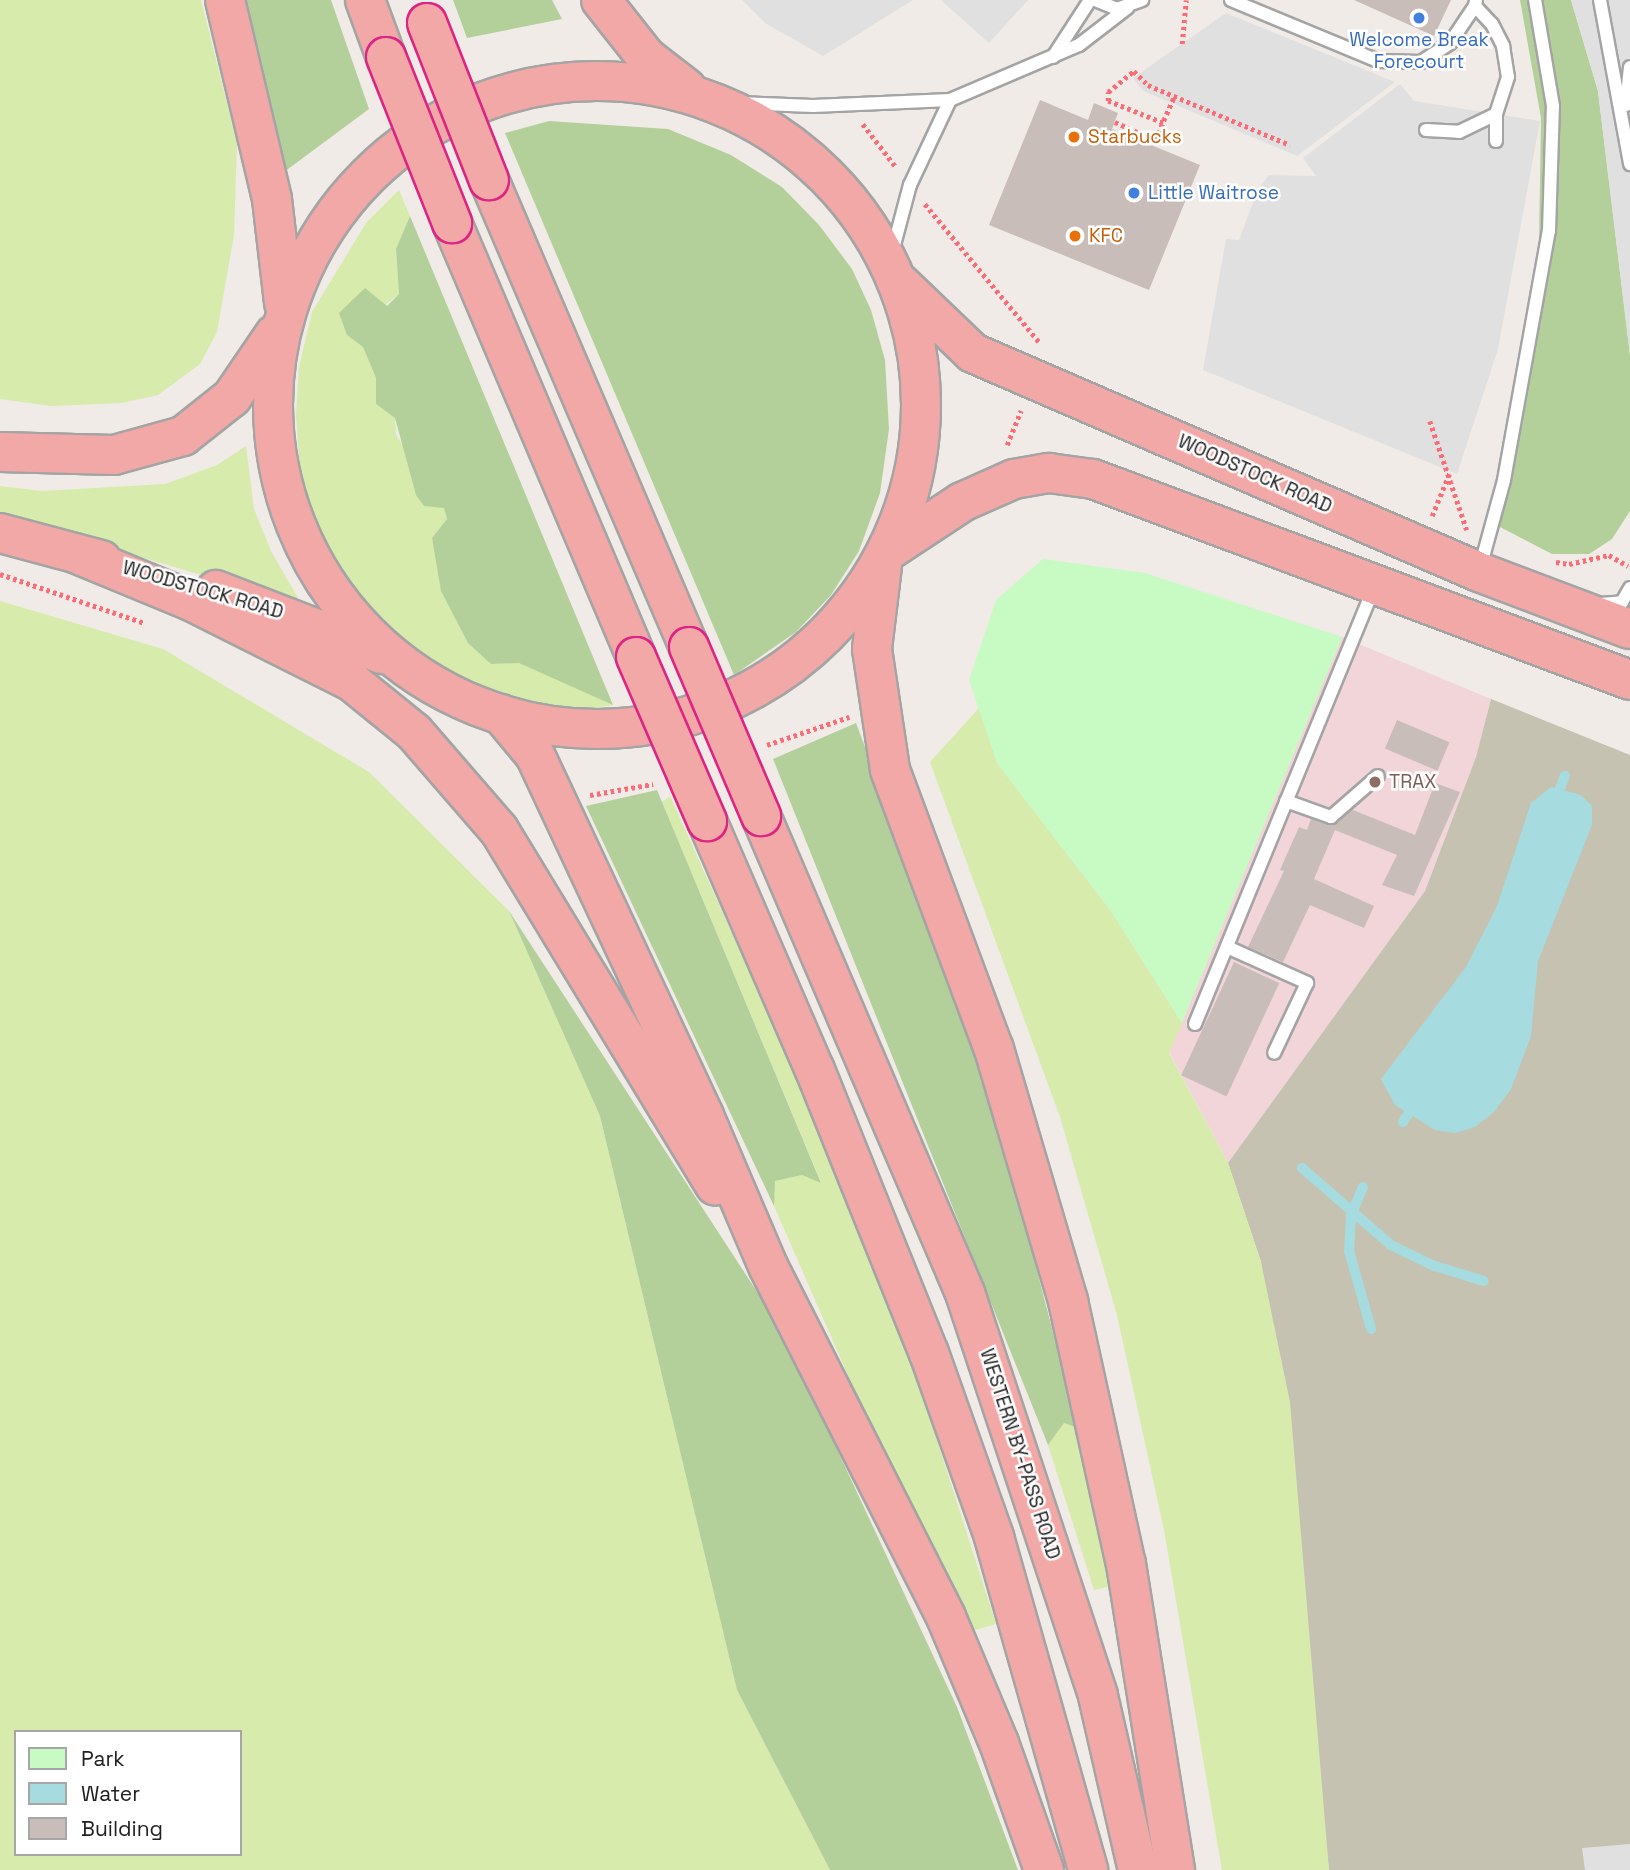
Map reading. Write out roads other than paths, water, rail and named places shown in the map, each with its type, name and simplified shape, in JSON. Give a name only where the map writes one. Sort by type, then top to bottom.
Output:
[{"type":"highway","points":[[225,0],[271,199],[279,319],[271,443],[279,482],[312,559],[339,601],[400,662],[501,714],[578,732],[626,731],[695,716],[742,695],[800,657],[850,607],[887,557],[962,502],[1014,479],[1049,473],[1093,479],[1573,656],[1630,680]]},
{"type":"highway","points":[[365,0],[452,223],[636,657],[816,1070],[929,1353],[994,1537],[1088,1870]]},
{"type":"highway","points":[[601,0],[646,57],[705,99]]},
{"type":"highway","name":"WESTERN BY-PASS ROAD","points":[[422,12],[489,180],[864,1050],[965,1293],[1004,1403],[1098,1696],[1138,1870]]},
{"type":"highway","points":[[0,452],[114,455],[183,436],[232,397],[279,319],[312,245],[346,197],[383,160],[458,113],[507,94],[586,83],[641,83],[705,99]]},
{"type":"highway","name":"WOODSTOCK ROAD","points":[[705,99],[774,129],[813,161],[841,190],[896,272],[973,353],[1479,572],[1630,629]]},
{"type":"highway","points":[[896,272],[919,415],[911,491],[887,557],[872,649],[890,770],[994,1049],[1068,1301],[1126,1564],[1175,1870]]},
{"type":"highway","name":"WOODSTOCK ROAD","points":[[0,533],[213,589],[297,617],[400,662]]},
{"type":"highway","points":[[77,554],[191,601],[351,681],[414,732],[499,830],[686,1142],[768,1266]]},
{"type":"highway","points":[[501,714],[535,755],[704,1116],[768,1266],[947,1617],[999,1744],[1044,1870]]},
{"type":"lane","points":[[1051,60],[1093,0],[1108,8],[1127,8]]},
{"type":"lane","points":[[705,99],[843,104],[950,100],[1051,60],[1079,45],[1127,8],[1142,0]]},
{"type":"lane","points":[[1231,0],[1378,61],[1421,62],[1450,43],[1475,3],[1492,24],[1503,46],[1508,77],[1496,114],[1496,141]]},
{"type":"lane","points":[[1479,572],[1504,480],[1549,231],[1553,106],[1535,0]]},
{"type":"lane","points":[[1600,0],[1624,119],[1630,164]]},
{"type":"lane","points":[[1624,119],[1630,67]]},
{"type":"lane","points":[[896,272],[910,185],[950,100]]},
{"type":"lane","points":[[1426,130],[1459,132],[1496,114]]},
{"type":"lane","points":[[1195,1024],[1376,584]]},
{"type":"lane","points":[[1569,606],[1622,602],[1630,588]]},
{"type":"lane","points":[[1573,656],[1630,693]]},
{"type":"lane","points":[[1286,801],[1331,817],[1378,776]]},
{"type":"lane","points":[[1227,947],[1307,983],[1274,1053]]},
{"type":"water","points":[[1551,787],[1581,795],[1592,806],[1592,825],[1538,961],[1531,1036],[1511,1089],[1494,1112],[1475,1127],[1455,1133],[1435,1130],[1395,1105],[1381,1079],[1466,967],[1497,906],[1531,803]]},
{"type":"waterway","points":[[1556,798],[1565,776]]},
{"type":"waterway","points":[[1403,1122],[1415,1103]]},
{"type":"waterway","points":[[1302,1168],[1391,1245],[1432,1265],[1484,1281]]},
{"type":"waterway","points":[[1363,1187],[1351,1215],[1349,1251],[1371,1329]]},
{"type":"place","name":"Welcome Break Forecourt","points":[[1419,18]]},
{"type":"place","name":"Starbucks","points":[[1074,137]]},
{"type":"place","name":"Little Waitrose","points":[[1134,193]]},
{"type":"place","name":"KFC","points":[[1075,236]]},
{"type":"place","name":"TRAX","points":[[1375,782]]}]
